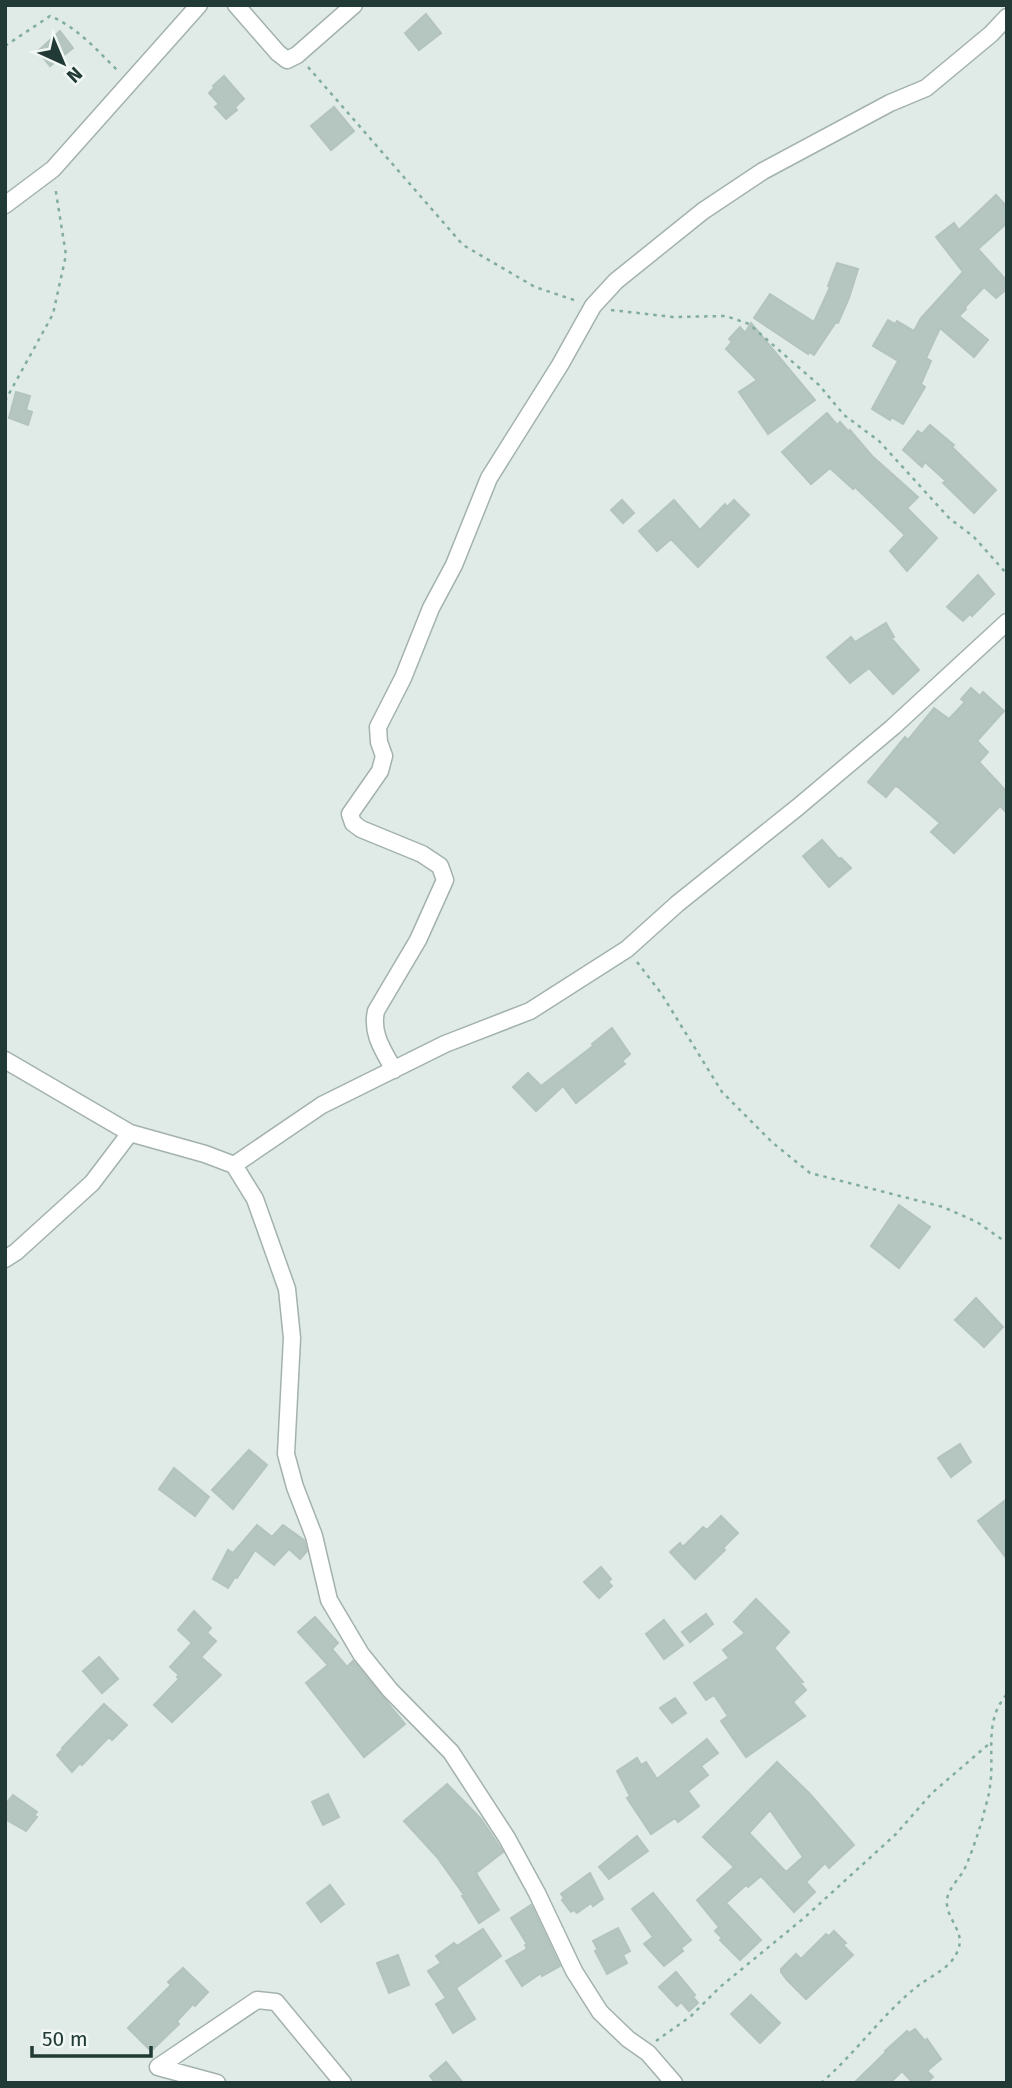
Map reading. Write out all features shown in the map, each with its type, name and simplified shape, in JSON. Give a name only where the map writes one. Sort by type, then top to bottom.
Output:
[{"type":"street","points":[[5,205],[53,169],[200,5]]},
{"type":"street","points":[[236,5],[287,60],[297,55],[354,5]]},
{"type":"street","points":[[394,1070],[373,1024],[376,1011],[418,940],[445,880],[440,866],[422,854],[361,830],[353,823],[350,814],[380,771],[384,756],[378,727],[403,678],[431,608],[454,565],[489,478],[560,365],[593,306],[616,281],[703,211],[763,171],[890,103],[926,88],[991,34],[1007,17]]},
{"type":"street","points":[[234,1165],[323,1105],[445,1044],[530,1011],[627,949],[677,904],[893,727],[1007,622]]},
{"type":"street","points":[[5,1060],[130,1133],[234,1165],[255,1199],[287,1289],[292,1338],[286,1454],[314,1536],[329,1600],[361,1654],[390,1690],[451,1752],[507,1838],[574,1971],[600,2012],[628,2039],[648,2053],[674,2083]]},
{"type":"street","points":[[5,1259],[92,1183],[130,1133]]},
{"type":"street","points":[[217,2083],[158,2067],[257,2000],[276,2002],[344,2083]]},
{"type":"path","points":[[5,46],[50,16],[62,21],[94,47],[130,84]]},
{"type":"path","points":[[297,55],[463,244],[535,287],[593,306],[628,313],[673,317],[726,316],[749,324],[811,377],[844,415],[879,441],[950,519],[973,536],[1007,574]]},
{"type":"path","points":[[5,401],[53,314],[66,255],[53,169]]},
{"type":"path","points":[[627,949],[662,993],[722,1092],[772,1143],[810,1173],[943,1207],[977,1222],[1007,1243]]},
{"type":"path","points":[[821,2083],[885,2016],[918,1986],[948,1965],[957,1954],[960,1947],[959,1932],[947,1904],[951,1889],[964,1870],[982,1819],[990,1785],[990,1743],[994,1716],[1007,1694]]},
{"type":"path","points":[[648,2053],[657,2039],[691,2016],[720,1987],[804,1919],[896,1833],[932,1793],[990,1743]]},
{"type":"building","points":[[426,14],[441,33],[419,50],[405,33]]},
{"type":"building","points":[[60,31],[73,48],[50,66],[38,51]]},
{"type":"building","points":[[224,76],[244,99],[235,107],[237,110],[226,119],[215,107],[219,104],[209,93]]},
{"type":"building","points":[[334,107],[354,131],[331,150],[311,126]]},
{"type":"building","points":[[996,195],[1007,207],[1007,223],[978,249],[1007,281],[1007,289],[996,298],[984,287],[959,316],[988,340],[974,357],[940,328],[926,358],[931,361],[921,384],[925,387],[903,424],[891,417],[890,420],[872,409],[898,361],[873,346],[888,320],[895,324],[897,321],[914,331],[921,318],[963,272],[936,237],[954,223],[959,230]]},
{"type":"building","points":[[837,263],[858,269],[838,323],[836,322],[814,355],[809,352],[808,354],[754,318],[770,294],[814,322],[830,287],[828,286]]},
{"type":"building","points":[[751,323],[815,400],[768,434],[739,392],[757,380],[726,349],[732,342],[729,339],[740,327],[745,333]]},
{"type":"building","points":[[16,392],[30,396],[26,410],[32,412],[28,425],[9,418]]},
{"type":"building","points":[[827,413],[837,425],[840,422],[849,432],[850,430],[872,456],[918,497],[907,508],[937,538],[907,571],[890,551],[905,535],[875,506],[830,468],[811,484],[782,452]]},
{"type":"building","points":[[930,425],[954,445],[952,447],[996,490],[974,513],[925,462],[922,467],[903,450],[918,431],[922,434]]},
{"type":"building","points":[[622,500],[634,513],[623,523],[611,510]]},
{"type":"building","points":[[674,500],[700,530],[725,504],[727,507],[734,500],[749,515],[698,567],[671,539],[657,551],[639,531]]},
{"type":"building","points":[[978,575],[994,594],[972,616],[970,614],[963,621],[947,607]]},
{"type":"building","points":[[886,623],[894,637],[891,638],[919,670],[893,694],[869,668],[850,683],[827,657],[851,637],[855,642]]},
{"type":"building","points":[[971,688],[980,696],[983,692],[1004,711],[977,741],[988,752],[979,762],[1007,792],[1007,813],[1000,806],[954,853],[931,832],[940,823],[898,787],[895,786],[886,797],[868,782],[905,737],[908,740],[934,708],[949,719],[965,702],[961,699]]},
{"type":"building","points":[[822,840],[851,868],[829,887],[803,856]]},
{"type":"building","points":[[612,1028],[630,1054],[622,1061],[625,1064],[576,1103],[563,1086],[536,1111],[513,1087],[528,1073],[541,1086]]},
{"type":"building","points":[[899,1205],[930,1227],[899,1268],[871,1246]]},
{"type":"building","points":[[976,1298],[1003,1327],[984,1347],[955,1320]]},
{"type":"building","points":[[960,1444],[971,1462],[951,1477],[938,1458]]},
{"type":"building","points":[[249,1450],[267,1465],[233,1509],[212,1490]]},
{"type":"building","points":[[174,1468],[209,1497],[195,1516],[159,1489]]},
{"type":"building","points":[[1007,1499],[1007,1559],[978,1521]]},
{"type":"building","points":[[721,1516],[738,1533],[723,1548],[725,1550],[695,1579],[670,1552],[680,1543],[683,1547],[703,1527],[707,1530]]},
{"type":"building","points":[[257,1525],[272,1537],[283,1525],[304,1540],[307,1551],[300,1559],[289,1549],[274,1565],[255,1550],[228,1588],[213,1579],[228,1550],[233,1553]]},
{"type":"building","points":[[601,1567],[611,1579],[608,1582],[612,1586],[599,1598],[584,1582]]},
{"type":"building","points":[[756,1599],[789,1632],[774,1648],[803,1682],[800,1683],[806,1690],[793,1702],[805,1716],[746,1757],[721,1721],[728,1716],[714,1695],[706,1700],[694,1683],[729,1658],[723,1650],[745,1633],[734,1622]]},
{"type":"building","points":[[194,1611],[211,1628],[207,1633],[216,1641],[201,1657],[221,1675],[172,1722],[154,1705],[179,1679],[179,1675],[170,1667],[192,1643],[178,1630]]},
{"type":"building","points":[[706,1614],[713,1624],[690,1642],[682,1632]]},
{"type":"building","points":[[315,1617],[338,1643],[332,1649],[347,1667],[353,1661],[405,1724],[364,1757],[306,1683],[328,1665],[298,1632]]},
{"type":"building","points":[[664,1620],[683,1645],[664,1659],[646,1634]]},
{"type":"building","points":[[99,1657],[118,1679],[102,1693],[83,1671]]},
{"type":"building","points":[[675,1698],[686,1713],[672,1723],[660,1708]]},
{"type":"building","points":[[104,1704],[127,1725],[112,1740],[109,1737],[72,1772],[57,1755]]},
{"type":"building","points":[[707,1739],[718,1753],[701,1766],[708,1775],[688,1791],[699,1806],[678,1822],[675,1818],[651,1834],[627,1798],[630,1796],[617,1771],[637,1758],[641,1765],[646,1762],[657,1779]]},
{"type":"building","points":[[777,1762],[810,1794],[854,1845],[829,1868],[825,1863],[806,1882],[815,1892],[794,1912],[761,1876],[726,1903],[761,1940],[740,1960],[720,1940],[722,1938],[715,1931],[719,1927],[697,1900],[734,1867],[703,1837]],"holes":[[[770,1810],[803,1857],[786,1872],[749,1833]]]},
{"type":"building","points":[[447,1784],[481,1819],[503,1852],[476,1873],[499,1910],[479,1923],[462,1896],[464,1895],[437,1857],[404,1821]]},
{"type":"building","points":[[328,1794],[339,1817],[323,1825],[312,1802]]},
{"type":"building","points":[[13,1795],[37,1812],[34,1815],[37,1817],[26,1831],[5,1819],[5,1805]]},
{"type":"building","points":[[637,1836],[648,1851],[609,1879],[599,1867]]},
{"type":"building","points":[[590,1873],[603,1899],[593,1906],[591,1903],[577,1913],[574,1910],[571,1912],[561,1894]]},
{"type":"building","points":[[330,1885],[344,1904],[321,1922],[307,1903]]},
{"type":"building","points":[[653,1893],[691,1940],[681,1948],[683,1951],[664,1966],[644,1944],[653,1937],[632,1909]]},
{"type":"building","points":[[531,1905],[560,1966],[542,1976],[541,1973],[522,1986],[506,1961],[527,1949],[527,1944],[511,1918]]},
{"type":"building","points":[[618,1928],[630,1951],[623,1955],[627,1963],[607,1974],[593,1941]]},
{"type":"building","points":[[483,1929],[501,1956],[456,1988],[475,2019],[453,2033],[436,2004],[446,1998],[428,1971],[441,1963],[436,1956],[454,1943],[457,1946]]},
{"type":"building","points":[[834,1931],[853,1955],[806,1999],[787,1980],[781,1969],[796,1954],[801,1959],[826,1934],[829,1936]]},
{"type":"building","points":[[398,1955],[409,1985],[389,1993],[377,1963]]},
{"type":"building","points":[[183,1968],[208,1992],[195,2006],[193,2004],[177,2021],[179,2024],[151,2051],[128,2028],[171,1985],[168,1982]]},
{"type":"building","points":[[676,1972],[695,1995],[693,1997],[698,2003],[689,2011],[681,2002],[677,2006],[659,1987]]},
{"type":"building","points":[[751,1995],[780,2023],[760,2043],[731,2014]]},
{"type":"building","points":[[915,2029],[925,2041],[927,2039],[941,2059],[927,2071],[933,2077],[926,2083],[913,2083],[902,2071],[890,2083],[854,2083],[907,2031],[909,2033]]},
{"type":"building","points":[[446,2062],[463,2083],[435,2083],[430,2076]]}]
